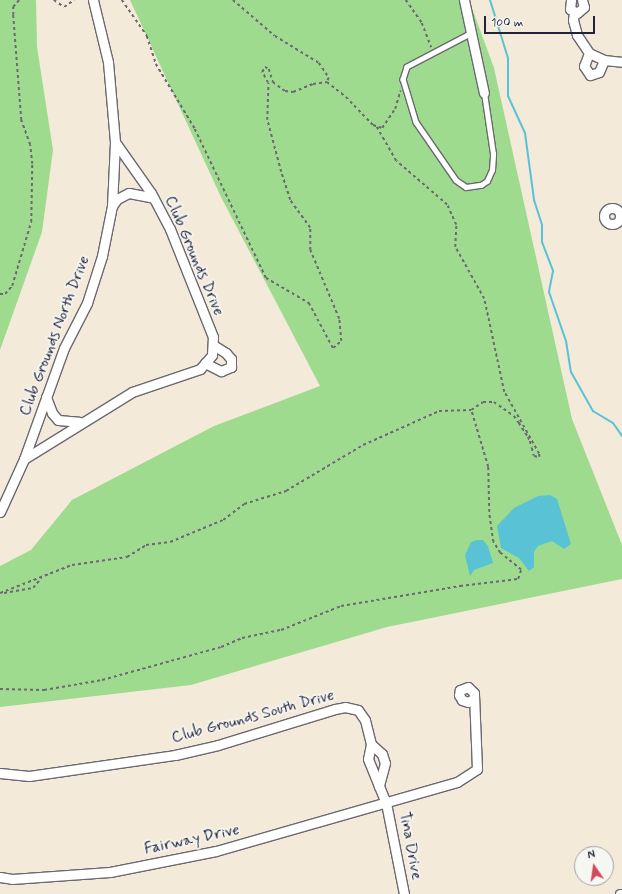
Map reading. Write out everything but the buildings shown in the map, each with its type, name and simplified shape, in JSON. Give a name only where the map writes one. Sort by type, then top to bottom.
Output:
[{"type":"street","name":"Club Grounds North Drive","points":[[0,512],[24,459],[64,348],[87,303],[102,256],[112,206],[115,142],[107,52],[94,12],[94,0]]},
{"type":"street","points":[[464,0],[470,34],[484,93]]},
{"type":"street","points":[[571,0],[569,6],[574,13],[573,20],[577,35],[589,52],[604,60],[622,62]]},
{"type":"street","points":[[574,13],[583,10],[582,0]]},
{"type":"street","points":[[589,52],[584,66],[590,75],[599,72],[604,60]]},
{"type":"street","name":"Club Grounds Drive","points":[[115,142],[154,198],[170,229],[212,337],[212,345]]},
{"type":"street","points":[[112,206],[117,199],[129,193],[154,198]]},
{"type":"street","points":[[24,459],[132,392],[200,368],[212,355],[212,345]]},
{"type":"street","points":[[205,363],[221,370],[231,367],[232,358],[212,345]]},
{"type":"street","points":[[46,397],[52,413],[58,420],[68,423],[82,422]]},
{"type":"street","name":"Fairway Drive","points":[[0,877],[26,879],[110,872],[216,851],[457,782],[475,772],[478,757],[475,703],[473,699]]},
{"type":"street","name":"Club Grounds South Drive","points":[[0,773],[29,776],[175,755],[218,745],[345,707],[358,710],[365,720],[371,744],[368,760],[386,803]]},
{"type":"street","name":"Club Grounds South Drive","points":[[371,744],[382,754],[385,763],[379,786]]},
{"type":"street","name":"Tina Drive","points":[[386,803],[404,894]]},
{"type":"lane","points":[[470,34],[426,59],[408,67],[403,78],[416,122],[456,180],[466,187],[481,185],[487,181],[492,170],[493,154],[484,93]]},
{"type":"path","points":[[0,294],[5,294],[12,286],[31,222],[32,164],[30,145],[20,120],[14,31],[13,7],[19,0]]},
{"type":"path","points":[[54,0],[64,7],[74,0]]},
{"type":"path","points":[[122,0],[147,36],[156,64],[195,129],[262,271],[275,283],[309,303],[333,348],[341,342],[339,319],[310,250],[310,228],[290,200],[281,172],[267,120],[268,83],[262,72],[264,67],[269,69],[273,82],[285,91],[293,92],[313,84],[327,82]]},
{"type":"path","points":[[233,0],[275,36],[319,63],[329,78],[327,82]]},
{"type":"path","points":[[406,0],[428,37],[431,47],[426,59]]},
{"type":"path","points":[[375,126],[382,128],[395,109],[403,78]]},
{"type":"path","points":[[327,82],[375,126],[396,162],[442,200],[452,216],[456,225],[455,247],[480,288],[504,392],[519,423]]},
{"type":"path","points":[[1,593],[72,565],[123,558],[146,545],[170,542],[223,520],[244,504],[290,489],[332,461],[432,413],[452,409],[471,410],[483,402],[494,402],[514,416],[539,454],[538,457],[534,456],[530,441]]},
{"type":"path","points":[[0,688],[44,690],[102,680],[221,647],[242,638],[281,630],[341,606],[460,586],[518,580],[520,570],[500,553],[493,542],[489,512],[488,467],[471,410]]},
{"type":"path","points":[[1,593],[33,588],[42,578]]},
{"type":"green space","points":[[0,0],[36,0],[37,47],[53,150],[42,232],[0,350]]},
{"type":"green space","points":[[130,0],[469,0],[494,68],[572,419],[622,545],[622,579],[387,627],[191,685],[0,707],[0,566],[31,550],[72,500],[214,426],[320,386],[221,197]]},
{"type":"water","points":[[550,495],[557,499],[571,544],[564,549],[552,541],[538,546],[534,552],[534,567],[529,571],[519,558],[501,548],[497,526],[514,508],[538,496]]},
{"type":"water","points":[[483,540],[488,546],[493,563],[474,570],[470,576],[465,555],[471,542]]},
{"type":"waterway","points":[[490,0],[508,58],[508,96],[525,133],[534,200],[542,225],[542,242],[553,271],[549,292],[566,341],[571,372],[593,411],[613,423],[622,436]]}]
